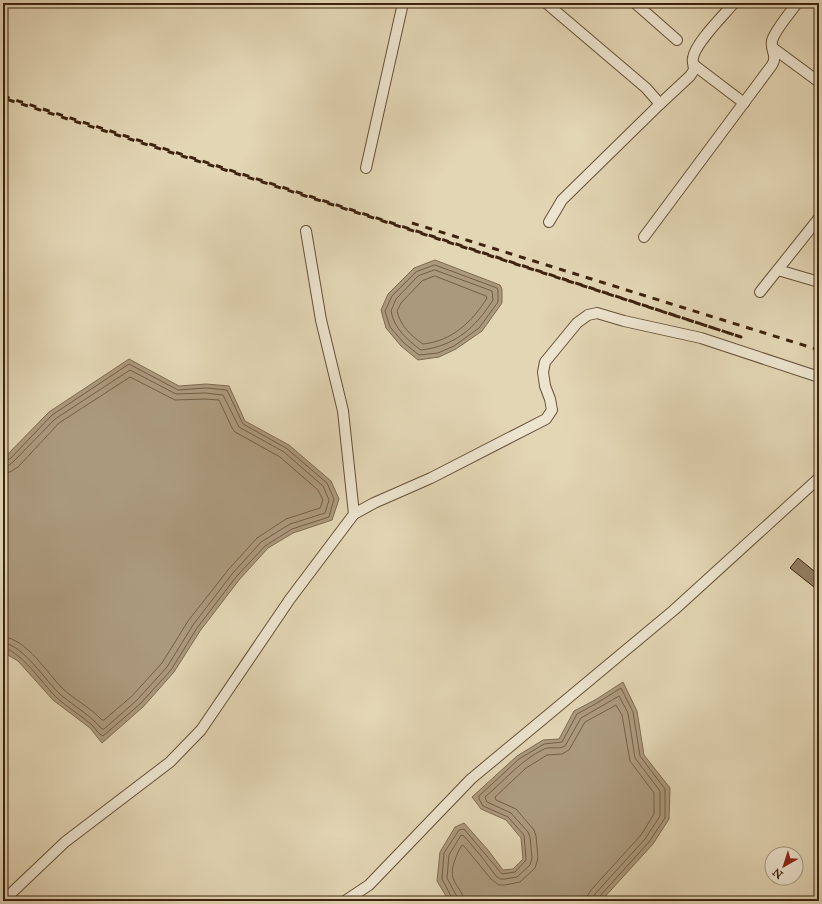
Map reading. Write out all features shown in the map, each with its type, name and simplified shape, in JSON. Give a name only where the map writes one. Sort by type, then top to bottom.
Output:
[{"type":"street","points":[[366,168],[403,3]]},
{"type":"street","points":[[546,3],[646,88],[660,104]]},
{"type":"street","points":[[635,3],[678,40]]},
{"type":"street","points":[[549,222],[562,200],[690,76],[694,70],[693,58],[695,50],[700,42],[734,3]]},
{"type":"street","points":[[644,237],[774,62],[776,58],[772,42],[774,36],[797,3]]},
{"type":"street","points":[[773,48],[819,82]]},
{"type":"street","points":[[694,65],[744,103]]},
{"type":"street","points":[[760,292],[819,218]]},
{"type":"street","points":[[306,231],[321,320],[343,411],[354,514]]},
{"type":"street","points":[[778,270],[819,282]]},
{"type":"street","points":[[3,901],[65,842],[170,762],[201,730],[290,599],[354,514],[374,503],[431,478],[546,419],[552,410],[545,386],[543,372],[545,362],[577,323],[588,315],[597,313],[624,321],[701,338],[819,378]]},
{"type":"street","points":[[345,901],[369,885],[471,779],[674,610],[819,478]]},
{"type":"water","points":[[435,260],[500,285],[502,289],[502,303],[482,331],[456,349],[439,357],[418,360],[401,346],[386,328],[381,310],[388,294],[414,268]]},
{"type":"water","points":[[129,359],[179,386],[206,384],[229,386],[245,421],[289,445],[331,481],[339,499],[332,520],[293,533],[268,548],[239,580],[200,631],[174,672],[143,707],[102,743],[90,728],[53,700],[18,661],[3,652],[3,459],[49,412]]},
{"type":"water","points":[[623,682],[637,711],[644,755],[670,788],[669,819],[653,844],[601,901],[449,901],[437,881],[440,852],[455,827],[464,823],[488,850],[503,870],[513,869],[523,859],[521,838],[506,820],[481,809],[472,797],[517,756],[543,740],[559,739],[574,711],[595,700]]},
{"type":"building","points":[[798,558],[819,575],[819,591],[790,568]]},
{"type":"railway","points":[[3,96],[741,337],[3,98]]},
{"type":"railway","points":[[412,223],[819,350]]}]
